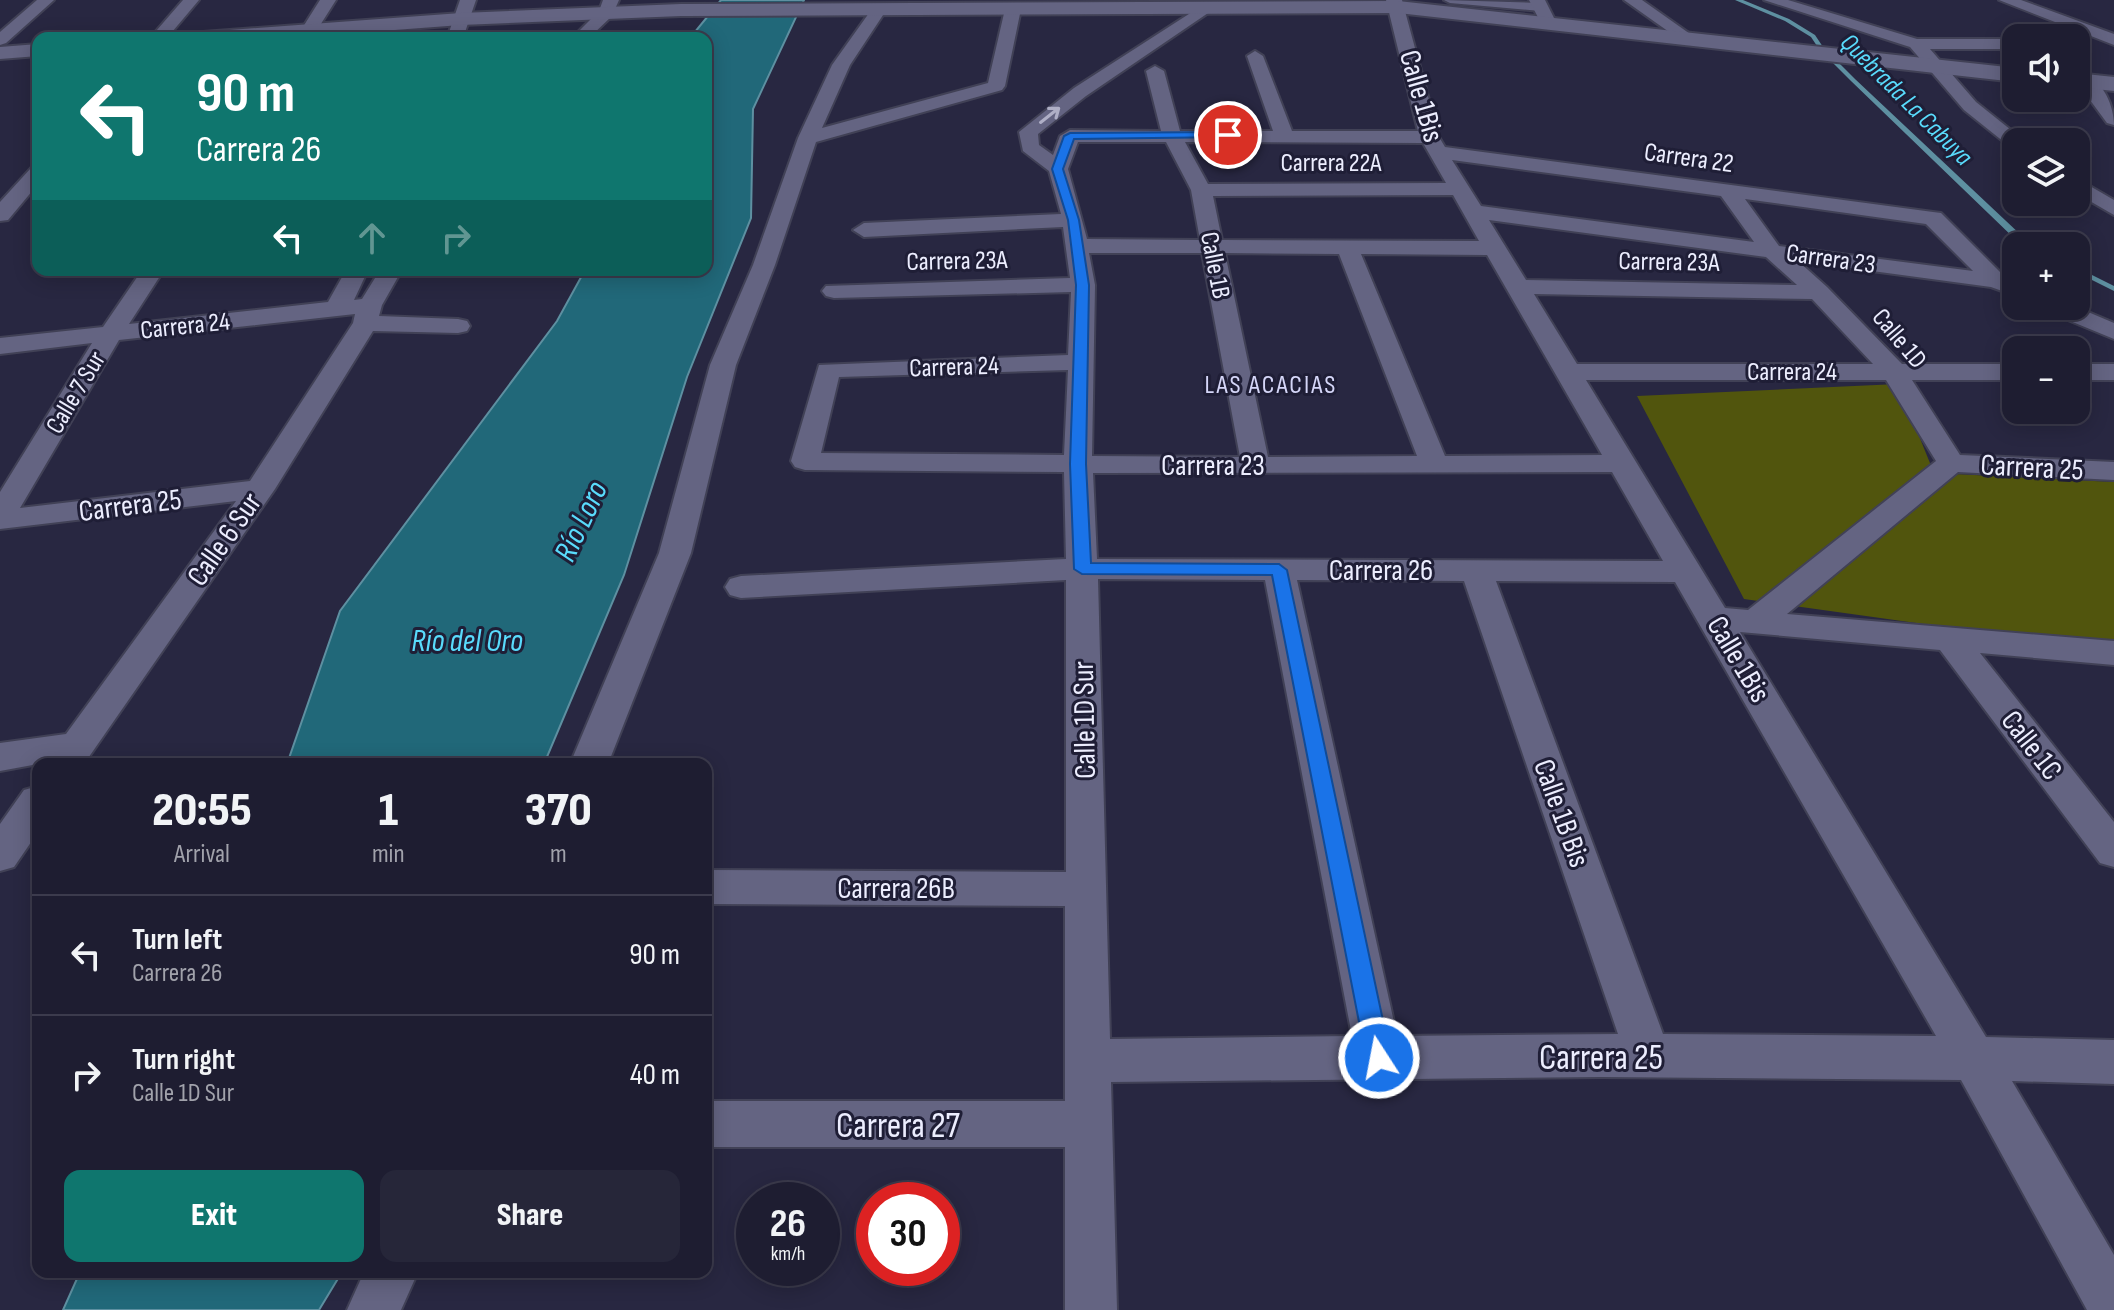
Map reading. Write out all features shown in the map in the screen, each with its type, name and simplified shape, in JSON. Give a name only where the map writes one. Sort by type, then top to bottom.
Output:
[{"type":"street","points":[[0,40],[46,0]]},
{"type":"street","points":[[163,32],[191,0]]},
{"type":"street","points":[[307,32],[328,0]]},
{"type":"street","points":[[1450,0],[1542,10],[1692,41],[2002,74]]},
{"type":"street","points":[[1632,0],[1692,41]]},
{"type":"street","points":[[1772,0],[1916,44],[2002,44]]},
{"type":"street","points":[[2007,0],[2113,39]]},
{"type":"street","points":[[327,32],[609,6],[681,10],[818,10],[1155,5],[1206,8],[1396,3],[1542,10]]},
{"type":"street","name":"Calle 1Bis","points":[[1396,3],[1433,145],[1973,1057],[2114,1306]]},
{"type":"street","points":[[585,32],[609,6]]},
{"type":"street","points":[[1064,153],[1030,147],[1028,132],[1080,92],[1206,8]]},
{"type":"street","points":[[591,758],[675,553],[723,365],[764,265],[808,138],[841,65],[879,9]]},
{"type":"street","points":[[808,138],[996,86],[1013,9]]},
{"type":"street","points":[[2090,40],[2113,39]]},
{"type":"street","points":[[1916,44],[1970,106],[2002,131]]},
{"type":"street","points":[[0,53],[32,50]]},
{"type":"street","points":[[1255,56],[1284,135]]},
{"type":"street","name":"Calle 1B","points":[[1155,71],[1172,135],[1201,190],[1256,466]]},
{"type":"street","points":[[2090,82],[2114,84]]},
{"type":"street","points":[[2090,92],[2114,119]]},
{"type":"street","name":"Carrera 22","points":[[1064,153],[1172,135],[1284,135],[1433,145],[1728,191],[1933,218],[2002,281]]},
{"type":"street","name":"Calle 1D Sur","points":[[1064,153],[1083,285],[1078,464],[1087,889],[1091,1310]]},
{"type":"street","points":[[0,190],[32,182]]},
{"type":"street","points":[[0,215],[32,183]]},
{"type":"street","name":"Carrera 22A","points":[[1201,190],[1468,200]]},
{"type":"street","name":"Calle 1D","points":[[1728,191],[1771,250],[1819,292],[1894,371],[1951,463]]},
{"type":"street","points":[[2090,193],[2114,209]]},
{"type":"street","name":"Carrera 23","points":[[1468,200],[2002,284]]},
{"type":"street","points":[[864,230],[1074,233],[1212,245],[1496,248]]},
{"type":"street","points":[[1347,246],[1434,464]]},
{"type":"street","name":"Calle 7 Sur","points":[[0,518],[111,333],[149,276]]},
{"type":"street","points":[[337,309],[354,276]]},
{"type":"street","name":"Calle 6 Sur","points":[[71,755],[260,489],[388,276]]},
{"type":"street","name":"Carrera 23A","points":[[834,291],[1083,285]]},
{"type":"street","name":"Carrera 23A","points":[[1519,287],[1819,292]]},
{"type":"street","name":"Carrera 24","points":[[0,346],[337,309],[458,326]]},
{"type":"street","points":[[2086,320],[2114,332]]},
{"type":"street","name":"Carrera 24","points":[[805,461],[828,370],[1080,362]]},
{"type":"street","name":"Carrera 24","points":[[1569,372],[2002,372]]},
{"type":"street","points":[[2090,372],[2114,372]]},
{"type":"street","name":"Carrera 23","points":[[805,461],[1256,466],[1622,463]]},
{"type":"street","points":[[1755,622],[1951,463]]},
{"type":"street","name":"Carrera 25","points":[[1951,463],[2114,471]]},
{"type":"street","name":"Carrera 25","points":[[0,518],[260,489]]},
{"type":"street","name":"Carrera 26","points":[[741,587],[1082,569],[1685,572]]},
{"type":"street","points":[[1279,570],[1379,1058]]},
{"type":"street","name":"Calle 1B Bis","points":[[1476,571],[1648,1056]]},
{"type":"street","points":[[1716,619],[2114,653]]},
{"type":"street","name":"Calle 1C","points":[[1950,639],[2114,851]]},
{"type":"street","points":[[0,757],[71,755]]},
{"type":"street","points":[[0,855],[32,810]]},
{"type":"street","name":"Carrera 26B","points":[[712,887],[1087,889]]},
{"type":"street","name":"Carrera 25","points":[[1089,1061],[1648,1056],[1973,1057],[2114,1062]]},
{"type":"street","name":"Carrera 27","points":[[712,1124],[1089,1124]]},
{"type":"street","points":[[373,1310],[389,1278]]},
{"type":"shaded area","points":[[1898,384],[1934,473],[2114,482],[2114,641],[1952,628],[1744,599],[1637,396]]},
{"type":"water","name":"Río del Oro","points":[[721,0],[804,0],[753,109],[751,218],[687,377],[624,575],[547,758],[289,758],[340,611],[557,321],[582,276],[712,276],[712,32],[695,32]]},
{"type":"water","points":[[77,1278],[338,1278],[319,1310],[63,1310]]},
{"type":"waterway","name":"Quebrada La Cabuya","points":[[1738,0],[1787,20],[1813,36],[1853,80],[2013,232]]},
{"type":"waterway","name":"Quebrada La Cabuya","points":[[2090,276],[2114,289]]},
{"type":"district","name":"LAS ACACIAS","points":[[1271,384]]},
{"type":"route","points":[[1228,135],[1070,136],[1058,169],[1073,220],[1083,285],[1078,464],[1082,569],[1279,570],[1379,1058]]},
{"type":"water label","name":"Río Loro","points":[[580,521]]}]
